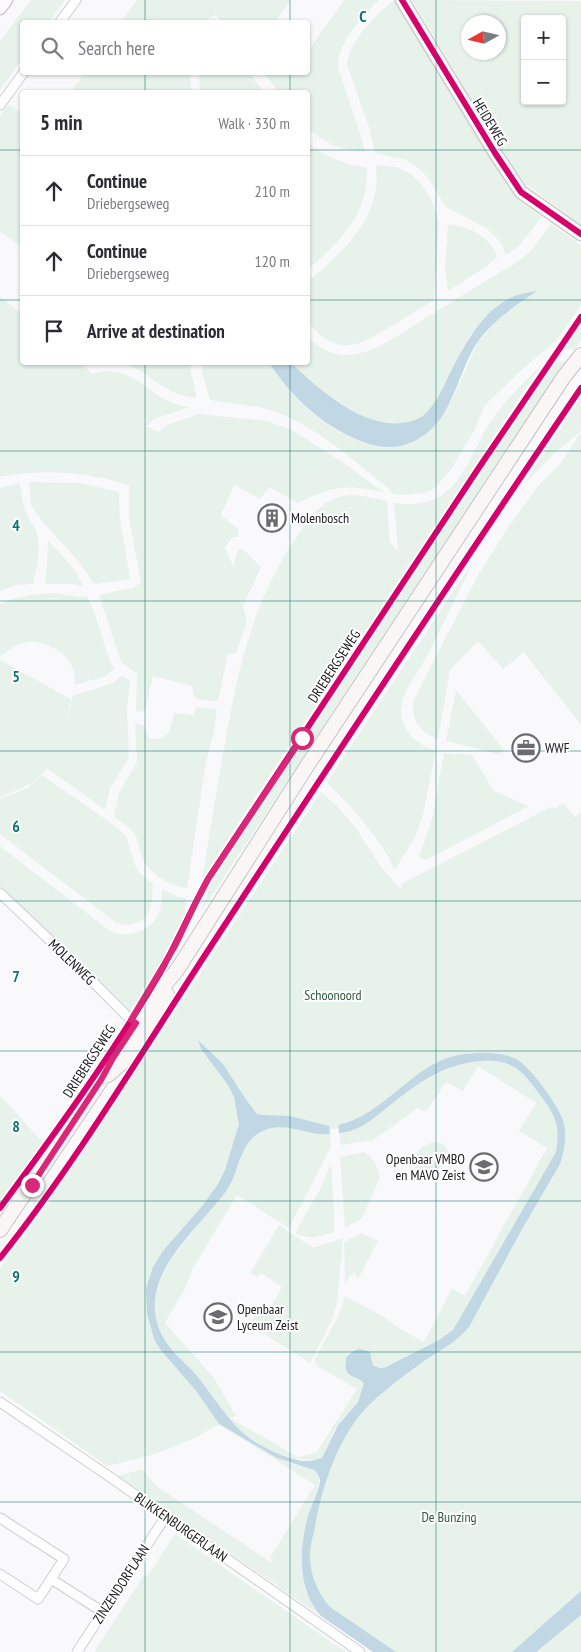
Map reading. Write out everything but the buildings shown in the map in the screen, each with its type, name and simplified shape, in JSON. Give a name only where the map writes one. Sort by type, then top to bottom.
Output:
[{"type":"main road","name":"DRIEBERGSEWEG","points":[[0,1230],[101,1080],[123,1062],[140,1026],[166,994],[177,970],[307,766],[563,378],[581,355]]},
{"type":"street","points":[[0,8],[6,0]]},
{"type":"street","points":[[61,20],[76,0]]},
{"type":"street","name":"HEIDEWEG","points":[[402,0],[495,153],[521,192],[581,234]]},
{"type":"street","points":[[0,105],[22,75]]},
{"type":"street","name":"MOLENWEG","points":[[0,893],[140,1026]]},
{"type":"street","name":"BLIKKENBURGERLAAN","points":[[0,1403],[360,1652]]},
{"type":"street","name":"ZINZENDORFLAAN","points":[[77,1652],[166,1516]]},
{"type":"street","points":[[0,1518],[64,1559],[38,1599],[0,1574]]},
{"type":"street","points":[[52,1579],[103,1612]]},
{"type":"green space","points":[[31,0],[65,0],[50,20],[20,20],[20,62],[0,90],[0,41]]},
{"type":"green space","points":[[137,0],[291,0],[276,20],[221,20],[216,15],[208,20],[122,20]]},
{"type":"green space","points":[[344,0],[379,0],[346,40],[339,58],[338,67],[365,151],[341,148],[320,138],[310,130],[310,90],[277,90],[266,75],[310,75],[310,48]]},
{"type":"green space","points":[[395,0],[510,189],[520,201],[542,217],[519,246],[506,255],[501,243],[486,228],[446,207],[427,177],[417,167],[406,160],[375,153],[370,130],[347,65],[348,57],[358,38],[372,20]]},
{"type":"green space","points":[[412,0],[581,1],[581,225],[525,183],[511,166]]},
{"type":"green space","points":[[84,75],[190,75],[191,90],[72,90]]},
{"type":"green space","points":[[199,75],[251,75],[262,90],[200,90]]},
{"type":"green space","points":[[8,105],[20,111],[20,246],[0,232],[0,116]]},
{"type":"green space","points":[[310,144],[336,159],[367,168],[363,200],[358,213],[351,225],[332,248],[310,267]]},
{"type":"green space","points":[[376,165],[390,166],[403,170],[417,179],[432,200],[439,224],[434,300],[365,341],[346,345],[337,344],[318,333],[310,325],[310,279],[341,252],[359,229],[373,203]]},
{"type":"green space","points":[[448,224],[463,227],[477,233],[490,243],[497,257],[487,266],[448,291],[445,268]]},
{"type":"green space","points":[[551,224],[581,245],[581,305],[557,340],[485,405],[474,431],[450,471],[434,489],[424,493],[393,494],[345,453],[297,421],[263,408],[210,400],[202,371],[203,365],[271,365],[307,409],[337,431],[374,446],[386,448],[412,442],[433,427],[451,402],[478,342],[496,321],[535,292],[479,324],[462,350],[439,397],[433,406],[418,419],[401,424],[384,423],[366,418],[332,398],[293,365],[310,365],[310,339],[318,346],[342,355],[364,352],[381,345],[517,262],[530,252]]},
{"type":"green space","points":[[0,297],[20,312],[20,365],[83,365],[92,374],[107,371],[120,372],[163,398],[176,404],[190,407],[154,419],[147,426],[158,432],[167,425],[199,414],[267,421],[292,430],[342,462],[383,492],[349,487],[339,488],[298,503],[269,487],[260,499],[234,485],[221,515],[238,529],[239,537],[236,536],[230,540],[225,548],[233,566],[238,550],[241,549],[261,567],[243,606],[247,621],[236,653],[228,654],[218,701],[199,700],[194,696],[192,686],[153,676],[145,711],[136,712],[137,674],[121,662],[99,595],[132,588],[141,583],[129,519],[129,485],[81,474],[49,472],[0,477]]},
{"type":"green space","points":[[581,321],[581,340],[575,349],[562,350]]},
{"type":"green space","points":[[567,361],[201,912],[210,887],[222,866],[460,501],[554,362]]},
{"type":"green space","points":[[542,364],[271,773],[210,867],[201,886],[235,690],[248,639],[279,565],[302,529],[319,508],[338,497],[352,495],[387,501],[390,543],[398,551],[394,503],[416,504],[433,500],[447,491],[466,466],[498,411]]},
{"type":"green space","points":[[128,365],[191,365],[197,398],[174,393]]},
{"type":"green space","points":[[581,397],[581,431],[554,454],[523,485]]},
{"type":"green space","points":[[581,432],[581,725],[524,652],[503,669],[479,642],[450,670],[438,739],[432,737],[422,730],[415,720],[413,701],[476,579],[505,532],[538,486],[560,464]]},
{"type":"green space","points":[[29,482],[80,483],[119,492],[120,520],[130,578],[94,584],[80,563],[41,520],[31,505]]},
{"type":"green space","points":[[20,483],[25,509],[36,529],[38,546],[37,565],[33,584],[16,585],[0,591],[0,488]]},
{"type":"green space","points":[[48,541],[72,567],[83,586],[45,584]]},
{"type":"green space","points":[[474,560],[402,702],[401,716],[411,736],[422,745],[436,750],[423,815],[416,835],[395,870],[373,834],[327,782]]},
{"type":"green space","points":[[55,593],[79,597],[87,596],[94,611],[110,662],[115,668],[106,676],[75,685],[74,671],[66,658],[55,649],[41,643],[28,642],[20,644],[0,656],[0,604],[27,596]]},
{"type":"green space","points":[[0,660],[71,699],[66,722],[73,696],[113,683],[122,675],[130,681],[127,709],[129,757],[110,789],[105,810],[47,768],[34,782],[0,798]]},
{"type":"green space","points":[[456,690],[504,750],[497,755],[492,752],[446,741]]},
{"type":"green space","points":[[196,707],[217,709],[214,731],[206,762],[187,888],[169,883],[150,869],[143,859],[134,834],[114,817],[119,793],[137,762],[135,723],[145,726],[149,738],[159,738],[169,733],[174,713],[194,715]]},
{"type":"green space","points":[[444,753],[472,755],[494,791],[529,806],[426,860],[419,857],[432,819]]},
{"type":"green space","points":[[42,775],[111,823],[126,836],[136,868],[153,884],[150,908],[141,921],[127,925],[115,922],[0,834],[0,799],[28,788]]},
{"type":"green space","points":[[321,792],[337,806],[356,828],[381,867],[402,890],[401,884],[549,808],[555,809],[563,803],[575,817],[581,812],[581,1652],[383,1652],[320,1609],[307,1550],[325,1468],[366,1398],[453,1336],[557,1159],[563,1135],[559,1120],[524,1067],[503,1058],[471,1057],[444,1066],[358,1124],[323,1131],[269,1123],[243,1130],[223,1183],[160,1266],[150,1304],[162,1343],[220,1405],[172,1349],[162,1334],[155,1315],[156,1295],[162,1276],[186,1239],[226,1191],[244,1150],[255,1136],[271,1128],[280,1127],[330,1134],[331,1147],[289,1228],[237,1195],[192,1270],[185,1288],[165,1323],[214,1378],[236,1416],[230,1418],[298,1457],[316,1453],[357,1389],[317,1366],[315,1359],[339,1314],[345,1296],[424,1342],[452,1288],[465,1296],[547,1148],[519,1131],[536,1103],[478,1066],[463,1091],[446,1082],[426,1112],[417,1108],[372,1141],[341,1145],[339,1133],[353,1130],[366,1124],[421,1082],[444,1070],[483,1061],[506,1063],[513,1066],[534,1087],[554,1116],[558,1132],[557,1152],[453,1330],[439,1340],[384,1368],[379,1369],[373,1364],[372,1357],[356,1349],[350,1353],[345,1364],[364,1383],[362,1392],[335,1430],[322,1458],[310,1460],[285,1456],[262,1446],[229,1427],[267,1453],[292,1464],[309,1468],[317,1473],[319,1482],[305,1529],[302,1568],[308,1594],[313,1606],[321,1616],[118,1476],[142,1469],[155,1485],[272,1563],[271,1556],[315,1485],[219,1424],[179,1445],[137,1459],[107,1466],[0,1391],[0,1268],[46,1206]]},
{"type":"green space","points":[[0,846],[110,931],[117,933],[132,934],[151,925],[160,909],[162,889],[179,897],[186,898],[184,925],[130,1011],[103,988],[0,890]]},
{"type":"green space","points":[[0,1095],[43,1143],[0,1205]]},
{"type":"green space","points":[[434,1142],[442,1144],[447,1148],[447,1160],[436,1171],[420,1173],[413,1164],[415,1154],[424,1146]]},
{"type":"green space","points":[[364,1152],[375,1163],[380,1177],[362,1218],[345,1228],[340,1157]]},
{"type":"green space","points":[[331,1164],[334,1232],[314,1237],[295,1233],[319,1191]]},
{"type":"green space","points":[[279,1225],[313,1248],[343,1238],[337,1303],[331,1322],[310,1363],[250,1325],[261,1304],[270,1308],[282,1287],[261,1273],[258,1277],[250,1273]]},
{"type":"green space","points":[[361,1233],[378,1241],[358,1279],[354,1272],[345,1285],[344,1242]]},
{"type":"green space","points":[[175,1534],[346,1652],[94,1652],[144,1575],[147,1577]]},
{"type":"water","points":[[537,291],[498,319],[479,340],[452,399],[435,426],[423,436],[400,446],[382,447],[369,444],[330,425],[318,417],[287,387],[270,365],[293,365],[314,384],[341,404],[371,419],[387,423],[411,421],[423,415],[435,403],[471,335],[487,315],[507,300],[520,294]]},
{"type":"water","points":[[198,1040],[223,1064],[257,1114],[290,1116],[329,1126],[330,1134],[280,1127],[271,1128],[255,1136],[249,1142],[244,1149],[227,1190],[173,1255],[158,1285],[155,1300],[155,1313],[164,1339],[197,1376],[235,1425],[260,1445],[276,1453],[300,1460],[309,1461],[322,1458],[338,1425],[358,1402],[364,1383],[350,1375],[346,1370],[346,1358],[351,1353],[359,1349],[370,1352],[373,1365],[384,1368],[439,1340],[453,1330],[556,1152],[558,1141],[554,1117],[529,1080],[513,1066],[492,1061],[469,1063],[444,1070],[421,1082],[372,1120],[353,1130],[339,1133],[338,1125],[355,1120],[370,1111],[441,1060],[458,1055],[479,1053],[500,1054],[520,1061],[542,1085],[563,1120],[565,1142],[560,1164],[469,1327],[455,1341],[405,1375],[370,1404],[349,1431],[326,1481],[310,1549],[311,1568],[315,1582],[330,1607],[396,1652],[373,1652],[321,1616],[313,1606],[304,1581],[302,1555],[308,1516],[320,1483],[317,1473],[314,1470],[277,1458],[219,1424],[197,1392],[159,1348],[154,1338],[147,1314],[146,1288],[153,1267],[163,1251],[203,1205],[218,1184],[225,1170],[239,1124],[234,1097],[228,1085],[201,1049]]},
{"type":"water","points":[[581,1591],[581,1615],[536,1652],[512,1652]]},
{"type":"cycle path","points":[[402,0],[495,153],[521,192],[581,234]]},
{"type":"cycle path","points":[[0,1208],[63,1122],[123,1034],[160,973],[208,879],[478,469],[581,317]]},
{"type":"cycle path","points":[[0,1258],[29,1221],[82,1145],[348,738],[581,388]]},
{"type":"place","name":"Molenbosch","points":[[272,518]]},
{"type":"place","name":"WWF","points":[[526,748]]},
{"type":"place","name":"Openbaar VMBO en MAVO Zeist","points":[[484,1167]]},
{"type":"place","name":"Openbaar Lyceum Zeist","points":[[218,1317]]},
{"type":"route","points":[[32,1185],[136,1023],[131,1020],[175,946],[208,879],[302,738]]},
{"type":"park label","name":"Schoonoord","points":[[333,995]]},
{"type":"park label","name":"De Bunzing","points":[[449,1517]]}]
